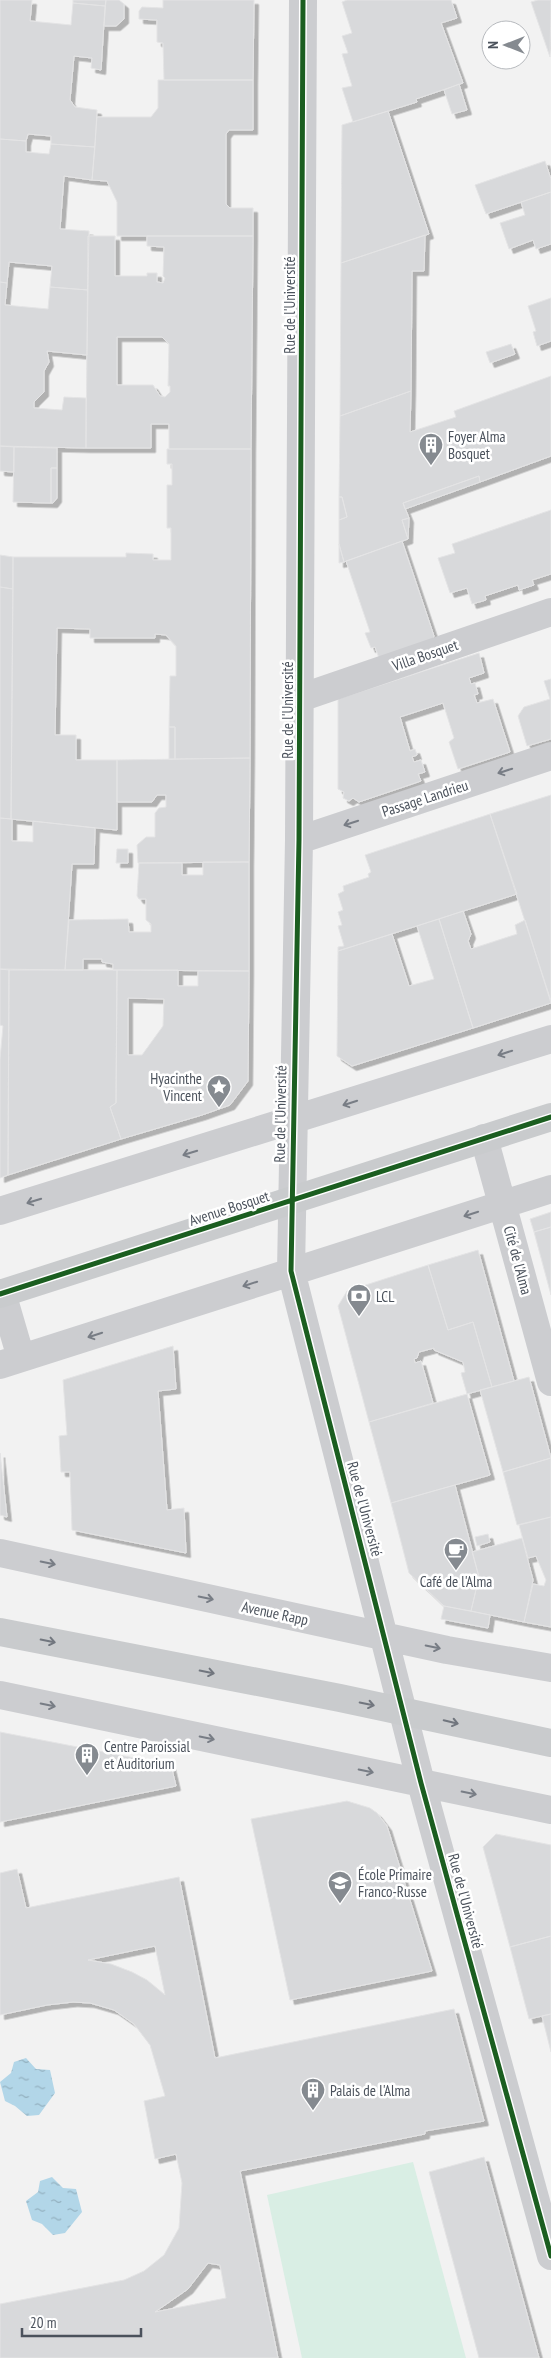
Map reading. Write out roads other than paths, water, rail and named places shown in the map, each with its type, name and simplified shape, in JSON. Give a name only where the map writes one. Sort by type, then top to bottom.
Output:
[{"type":"main road","name":"Avenue Bosquet","points":[[1,1293],[551,1117]]},
{"type":"main road","points":[[0,1632],[404,1711],[551,1743]]},
{"type":"street","name":"Rue de l'Université","points":[[304,0],[299,840],[292,1120],[291,1271],[421,1783],[551,2256]]},
{"type":"street","name":"Villa Bosquet","points":[[300,698],[551,612]]},
{"type":"street","name":"Passage Landrieu","points":[[299,840],[551,756]]},
{"type":"street","points":[[0,1211],[551,1039]]},
{"type":"street","name":"Cité de l'Alma","points":[[484,1138],[551,1382]]},
{"type":"street","points":[[1,1293],[11,1362],[551,1189]]},
{"type":"street","name":"Avenue Rapp","points":[[0,1553],[385,1636],[551,1668]]},
{"type":"street","points":[[0,1695],[551,1810]]},
{"type":"water","points":[[26,2058],[36,2069],[50,2070],[55,2093],[39,2115],[27,2116],[15,2106],[5,2101],[0,2082],[11,2073],[14,2062]]},
{"type":"water","points":[[52,2177],[63,2188],[76,2189],[82,2212],[65,2233],[53,2235],[42,2224],[32,2220],[26,2201],[38,2192],[40,2181]]},
{"type":"place","name":"Foyer Alma Bosquet","points":[[431,466]]},
{"type":"place","name":"Hyacinthe Vincent","points":[[219,1108]]},
{"type":"place","name":"LCL","points":[[359,1317]]},
{"type":"place","name":"Café de l'Alma","points":[[456,1571]]},
{"type":"place","name":"Centre Paroissial et Auditorium","points":[[87,1776]]},
{"type":"place","name":"École Primaire Franco-Russe","points":[[340,1904]]},
{"type":"place","name":"Palais de l'Alma","points":[[313,2111]]}]
